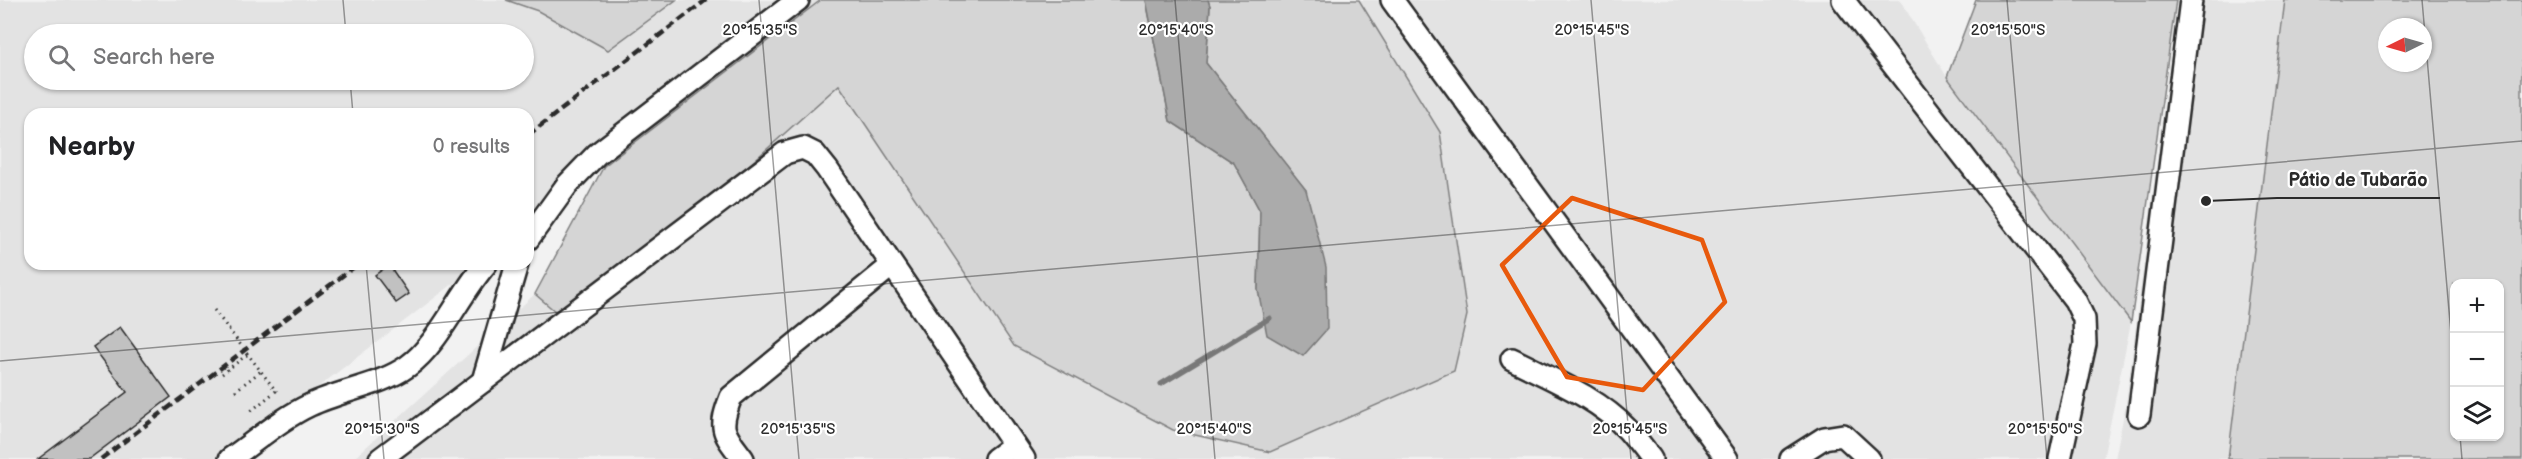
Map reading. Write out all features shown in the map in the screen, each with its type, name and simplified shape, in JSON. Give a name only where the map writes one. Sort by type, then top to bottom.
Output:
[{"type":"lane","points":[[534,227],[567,185],[597,154],[798,0]]},
{"type":"lane","points":[[1392,0],[1727,459]]},
{"type":"lane","points":[[1843,0],[2075,300],[2084,319],[2084,355],[2060,459]]},
{"type":"lane","points":[[2139,415],[2191,0]]},
{"type":"lane","points":[[380,459],[785,153],[803,148],[815,154],[841,189],[1019,452],[995,459]]},
{"type":"lane","points":[[743,459],[724,432],[724,416],[731,397],[891,266]]},
{"type":"lane","points":[[230,459],[310,405],[408,366],[434,337],[471,280],[480,270]]},
{"type":"lane","points":[[483,381],[515,270]]},
{"type":"lane","points":[[1512,359],[1588,399],[1627,429],[1651,459]]},
{"type":"lane","points":[[1791,459],[1824,438],[1843,435],[1869,459]]},
{"type":"path","points":[[214,310],[276,391],[250,411]]},
{"type":"path","points":[[222,374],[248,354]]},
{"type":"path","points":[[235,391],[261,371]]},
{"type":"highlighted area","points":[[1572,198],[1702,240],[1725,302],[1643,390],[1567,377],[1502,265]]},
{"type":"shaded area","points":[[0,0],[821,0],[534,221],[534,108],[24,108],[24,270],[471,270],[224,459],[0,459]]},
{"type":"shaded area","points":[[506,0],[676,0],[608,50],[538,11]]},
{"type":"shaded area","points":[[821,0],[1146,0],[1170,121],[1234,163],[1260,211],[1258,290],[1306,190],[1206,63],[1210,6],[1208,0],[1359,0],[1440,132],[1467,315],[1454,371],[1270,452],[1173,430],[1014,346],[839,85],[570,324],[535,294],[604,166]]},
{"type":"shaded area","points":[[1146,0],[1208,0],[1210,6],[1206,63],[1306,190],[1326,267],[1327,329],[1303,356],[1267,335],[1258,290],[1260,211],[1234,163],[1170,121]]},
{"type":"shaded area","points":[[1359,0],[1900,0],[1947,77],[2131,322],[2103,459],[353,459],[535,294],[570,324],[840,84],[1014,346],[1271,452],[1440,132]]},
{"type":"shaded area","points":[[1976,0],[2176,0],[2131,322],[1947,77]]},
{"type":"shaded area","points":[[2178,0],[2285,0],[2228,459],[2115,459],[2126,403]]},
{"type":"shaded area","points":[[2285,0],[2522,0],[2522,459],[2228,459]]},
{"type":"building","points":[[382,270],[392,270],[409,294],[396,303],[375,275]]},
{"type":"building","points":[[120,327],[171,397],[89,459],[38,459],[127,392],[93,347]]},
{"type":"waterway","points":[[1161,384],[1270,318]]},
{"type":"railway","points":[[534,130],[706,0]]},
{"type":"railway","points":[[101,459],[350,270]]},
{"type":"place","name":"Pátio de Tubarão","points":[[2206,201]]}]
